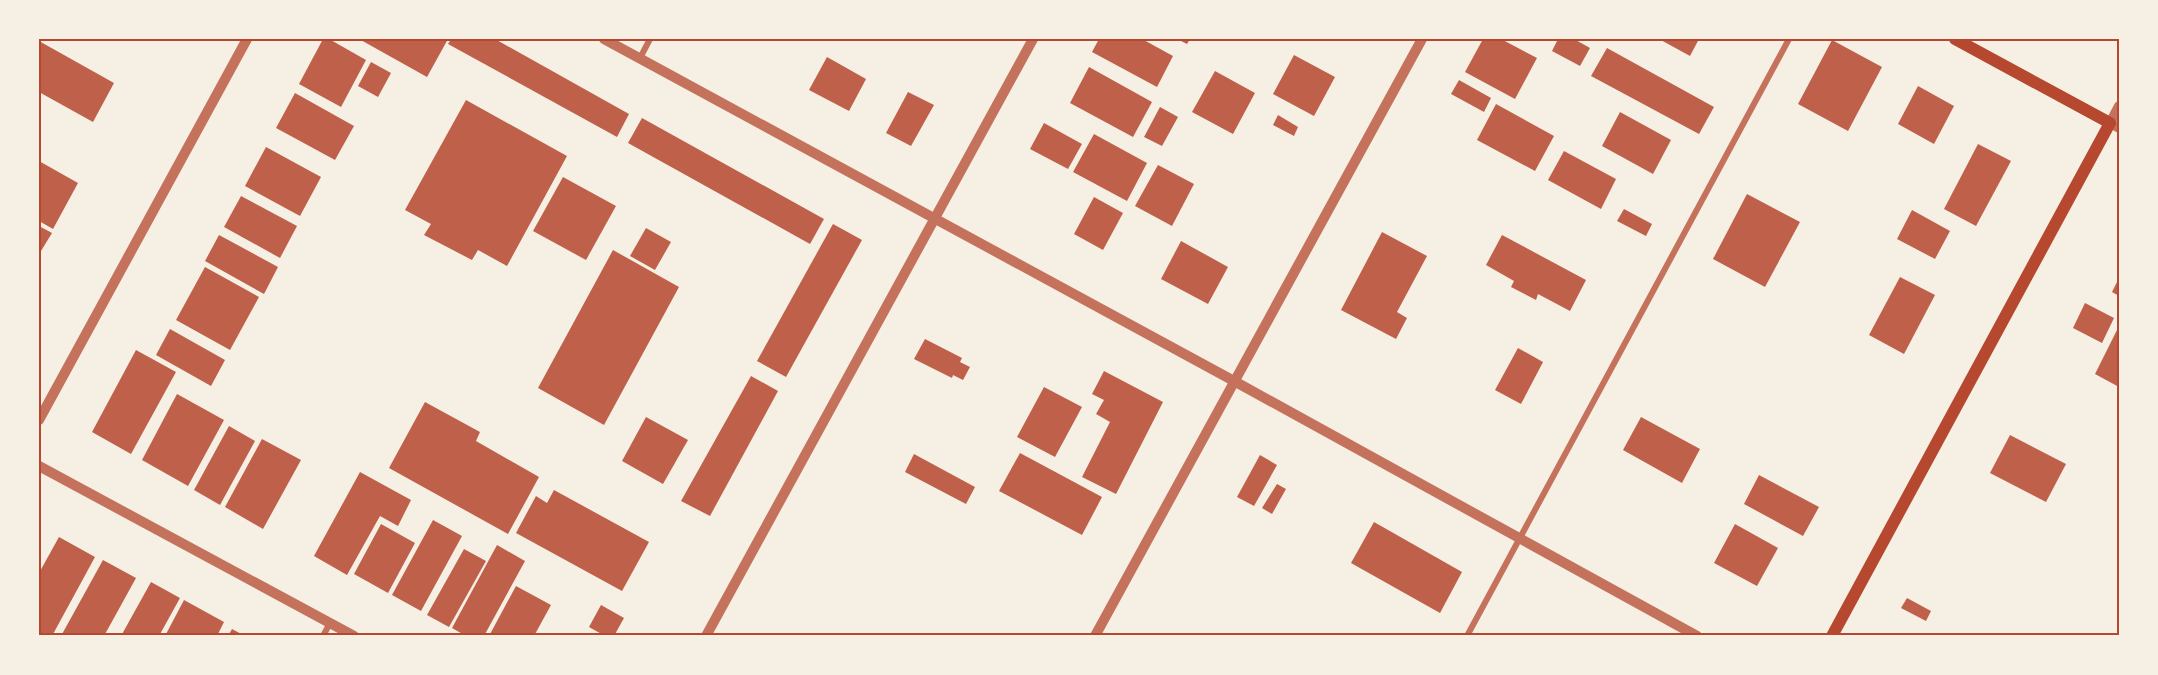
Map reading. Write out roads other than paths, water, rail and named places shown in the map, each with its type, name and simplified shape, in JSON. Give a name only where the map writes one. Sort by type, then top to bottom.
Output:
[{"type":"main road","points":[[1832,636],[2114,126],[1955,39]]},
{"type":"street","points":[[39,420],[247,39]]},
{"type":"street","points":[[604,39],[1234,381],[1697,636]]},
{"type":"street","points":[[640,58],[650,39]]},
{"type":"street","points":[[706,636],[1033,39]]},
{"type":"street","points":[[1095,636],[1422,39]]},
{"type":"street","points":[[1467,636],[1789,39]]},
{"type":"street","points":[[2114,126],[2119,106]]},
{"type":"street","points":[[39,466],[354,636]]},
{"type":"street","points":[[323,636],[330,623]]}]
